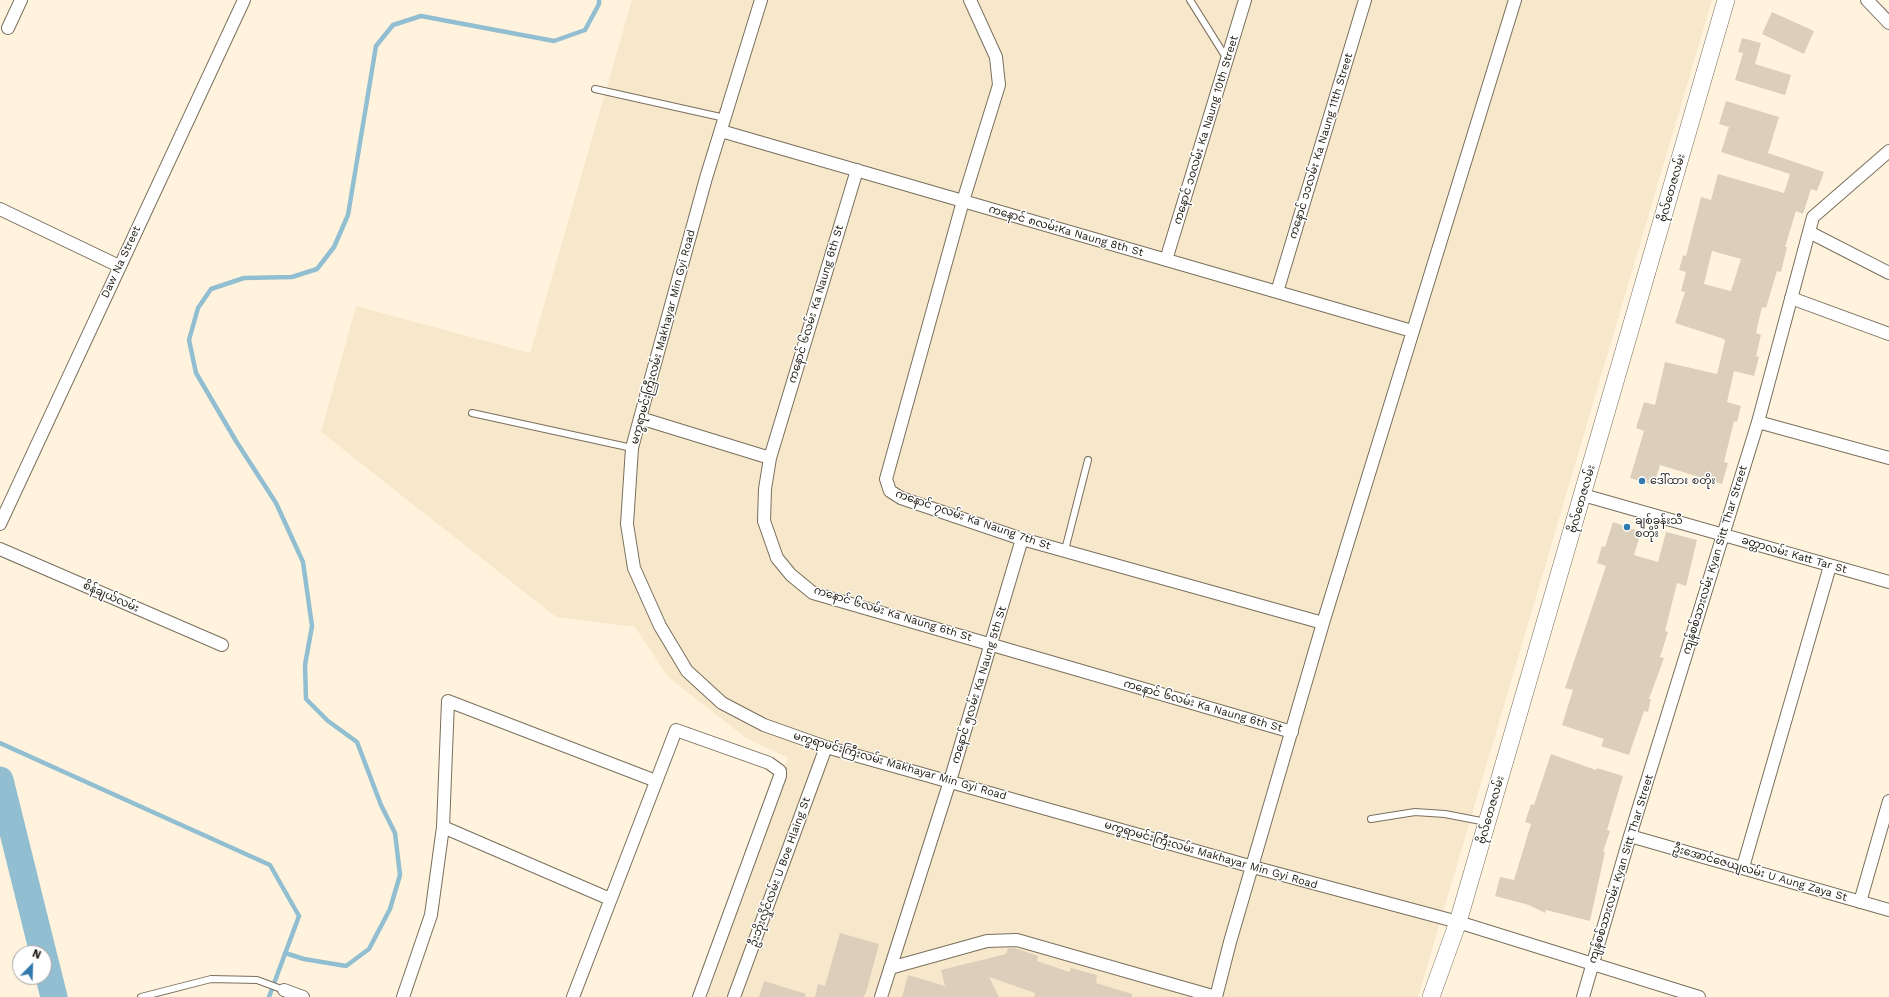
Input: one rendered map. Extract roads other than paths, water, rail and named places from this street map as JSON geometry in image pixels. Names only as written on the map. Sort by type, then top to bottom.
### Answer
[{"type":"main road","name":"ဗိုလ်တေဇလမ်း","points":[[1432,997],[1458,922],[1726,0]]},
{"type":"street","points":[[8,28],[21,0]]},
{"type":"street","name":"Daw Na Street","points":[[0,524],[244,0]]},
{"type":"street","name":"မက္ခရာမင်းကြီးလမ်း Makhayar Min Gyi Road","points":[[761,0],[706,178],[632,448],[627,524],[634,568],[660,626],[687,671],[722,703],[764,725],[826,747],[1253,867],[1458,922],[1699,997]]},
{"type":"street","name":"ကနောင် ၇လမ်း Ka Naung 7th St","points":[[970,0],[996,57],[999,85],[963,201],[886,479],[890,491],[901,498],[1022,538],[1323,623]]},
{"type":"street","name":"ကနောင် ၁၀လမ်း Ka Naung 10th Street","points":[[1166,260],[1245,0]]},
{"type":"street","name":"ကနောင် ၁၁လမ်း Ka Naung 11th Street","points":[[1278,292],[1365,0]]},
{"type":"street","points":[[890,968],[987,941],[1017,940],[1216,997],[1230,942],[1323,623],[1515,0]]},
{"type":"street","points":[[1867,0],[1889,24]]},
{"type":"street","name":"ကနောင် ၈လမ်းKa Naung 8th St","points":[[720,131],[1412,332]]},
{"type":"street","name":"ကျန်စစ်သားလမ်း Kyan Sitt Thar Street","points":[[1583,997],[1630,836],[1758,422],[1813,217],[1889,151]]},
{"type":"street","name":"ကနောင် ၆လမ်း Ka Naung 6th St","points":[[857,170],[770,458],[765,489],[764,521],[777,558],[791,576],[813,593],[1292,732]]},
{"type":"street","points":[[0,209],[119,266]]},
{"type":"street","points":[[1809,232],[1889,273]]},
{"type":"street","points":[[1791,298],[1889,334]]},
{"type":"street","points":[[640,418],[770,458]]},
{"type":"street","points":[[1758,422],[1889,458]]},
{"type":"street","name":"ခတ္တာလမ်း Katt Tar St","points":[[1583,495],[1889,582]]},
{"type":"street","name":"ကနောင် ၅လမ်း Ka Naung 5th St","points":[[881,997],[950,782],[1022,538]]},
{"type":"street","name":"စိန်ချယ်လမ်း","points":[[0,549],[222,645]]},
{"type":"street","points":[[1743,867],[1830,566]]},
{"type":"street","points":[[403,997],[431,915],[443,827],[448,701],[656,782]]},
{"type":"street","points":[[572,997],[676,730],[769,764],[780,771],[780,776],[699,997]]},
{"type":"street","name":"ဦးဘိုးလှိုင်လမ်း U Boe Hlaing St","points":[[734,997],[826,747]]},
{"type":"street","points":[[1860,902],[1889,802]]},
{"type":"street","points":[[443,827],[610,899]]},
{"type":"street","name":"ဦးအောင်ဇေယျလမ်း U Aung Zaya St","points":[[1630,836],[1743,867],[1889,910]]},
{"type":"street","points":[[284,990],[303,997]]},
{"type":"lane","points":[[1190,0],[1227,60]]},
{"type":"lane","points":[[595,89],[725,118]]},
{"type":"lane","points":[[472,413],[632,448]]},
{"type":"lane","points":[[1065,550],[1088,460]]},
{"type":"lane","points":[[1371,819],[1415,812],[1445,814],[1487,822]]},
{"type":"lane","points":[[141,997],[212,979],[258,980],[284,990]]},
{"type":"waterway","points":[[285,953],[304,959],[346,966],[369,949],[390,909],[400,875],[395,833],[381,805],[357,742],[328,721],[306,699],[305,665],[312,626],[303,562],[276,503],[236,441],[196,373],[189,340],[198,308],[211,289],[244,278],[292,277],[317,269],[334,247],[348,215],[376,46],[393,25],[421,16],[554,41],[585,30],[599,4],[599,0]]},
{"type":"waterway","points":[[0,743],[270,865],[299,916],[269,997]]},
{"type":"waterway","points":[[0,780],[41,945]]},
{"type":"waterway","points":[[51,985],[54,997]]},
{"type":"place","name":"ဒေါ်ထား စတိုး","points":[[1642,481]]},
{"type":"place","name":"ချစ်ခွန်းသီ စတိုး","points":[[1627,527]]}]
